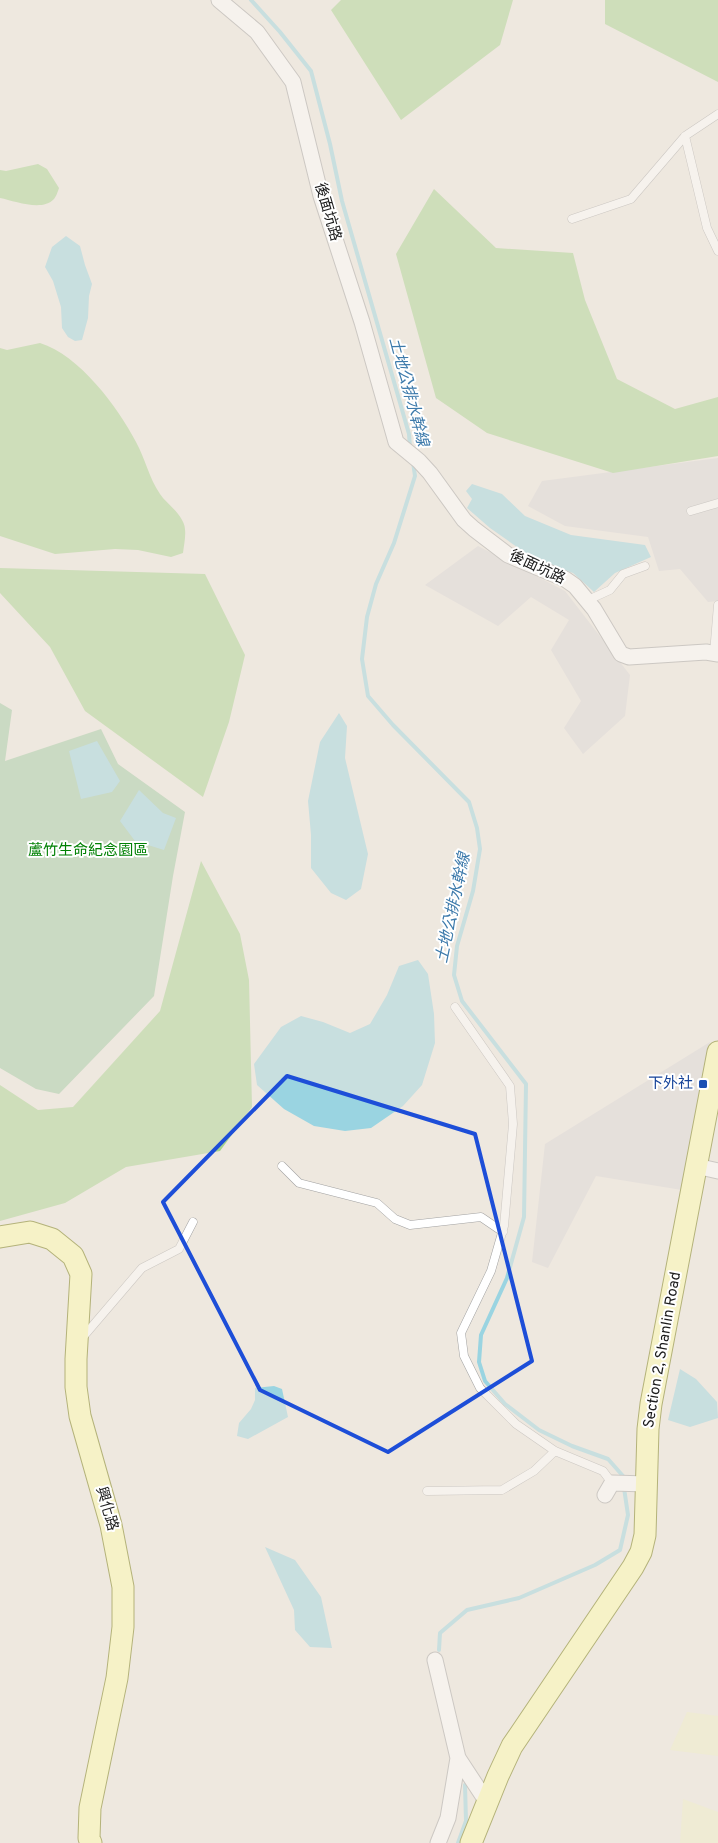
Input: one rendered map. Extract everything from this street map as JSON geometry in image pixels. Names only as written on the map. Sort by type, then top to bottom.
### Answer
[{"type":"main road","name":"Section 2, Shanlin Road","points":[[471,1843],[512,1746],[641,1552],[646,1535],[642,1484],[651,1404],[718,1052]]},
{"type":"main road","name":"興化路","points":[[0,1237],[30,1232],[52,1239],[72,1256],[81,1274],[82,1288],[76,1344],[76,1387],[80,1416],[111,1525],[123,1587],[123,1627],[117,1678],[90,1808],[88,1838],[91,1843]]},
{"type":"street","name":"後面坑路","points":[[219,0],[257,32],[293,82],[321,196],[362,322],[396,442],[430,473],[464,520],[474,529],[508,555],[565,579],[575,586],[588,600],[621,654],[629,657],[691,652],[716,654]]},
{"type":"street","points":[[696,1166],[718,1171]]},
{"type":"street","points":[[611,1487],[642,1484]]},
{"type":"street","points":[[436,1660],[458,1758],[487,1802]]},
{"type":"street","points":[[438,1843],[448,1818],[458,1758]]},
{"type":"lane","points":[[572,219],[631,199],[684,136],[718,114]]},
{"type":"lane","points":[[684,136],[707,228],[718,251]]},
{"type":"lane","points":[[691,511],[718,503]]},
{"type":"lane","points":[[588,600],[610,590],[623,574],[645,566]]},
{"type":"lane","points":[[716,654],[718,605]]},
{"type":"lane","points":[[456,1007],[510,1086],[513,1124],[503,1232],[491,1271],[461,1333],[464,1356],[480,1388],[516,1424],[555,1451],[603,1471],[611,1487]]},
{"type":"lane","points":[[282,1166],[299,1183],[377,1203],[395,1219],[410,1225],[481,1217],[503,1232]]},
{"type":"lane","points":[[76,1344],[142,1268],[179,1249],[194,1222]]},
{"type":"lane","points":[[427,1491],[502,1490],[534,1470],[555,1451]]},
{"type":"highlighted area","points":[[287,1076],[475,1134],[532,1361],[388,1452],[260,1390],[163,1202]]},
{"type":"shaded area","points":[[718,458],[718,601],[708,602],[680,569],[659,571],[648,537],[565,526],[528,506],[542,481]]},
{"type":"shaded area","points":[[478,546],[565,591],[630,675],[625,716],[583,754],[564,728],[581,701],[551,650],[569,620],[531,597],[498,626],[425,585]]},
{"type":"shaded area","points":[[710,1042],[682,1190],[596,1176],[548,1268],[532,1262],[545,1144]]},
{"type":"green space","points":[[341,0],[513,0],[500,45],[401,120],[331,10]]},
{"type":"green space","points":[[605,0],[718,0],[718,82],[605,24]]},
{"type":"green space","points":[[38,164],[47,169],[59,188],[54,199],[43,205],[36,205],[0,198],[0,170],[6,171]]},
{"type":"green space","points":[[434,189],[496,248],[573,253],[585,300],[617,379],[675,409],[718,397],[718,456],[613,473],[487,433],[436,398],[396,254]]},
{"type":"green space","points":[[40,343],[55,349],[83,370],[119,413],[139,448],[156,488],[180,516],[184,524],[183,553],[171,557],[138,550],[115,549],[55,554],[0,536],[0,348],[7,350]]},
{"type":"green space","points":[[0,568],[205,574],[245,655],[229,722],[203,797],[85,711],[50,647],[0,593]]},
{"type":"green space","name":"蘆竹生命紀念園區","points":[[0,703],[12,710],[5,761],[101,729],[118,764],[185,812],[154,996],[59,1094],[36,1089],[0,1068]]},
{"type":"green space","points":[[201,861],[240,934],[249,980],[252,1107],[220,1151],[126,1167],[65,1203],[0,1221],[0,1085],[38,1110],[73,1107],[160,1011]]},
{"type":"green space","points":[[687,1712],[718,1716],[718,1756],[670,1750]]},
{"type":"green space","points":[[683,1799],[718,1812],[718,1843],[680,1843]]},
{"type":"water","points":[[66,236],[80,246],[92,284],[89,296],[88,318],[82,340],[75,341],[68,337],[62,328],[61,307],[53,281],[45,267],[52,247]]},
{"type":"water","points":[[472,484],[502,494],[525,516],[571,535],[645,545],[651,557],[615,573],[594,592],[573,573],[554,567],[524,552],[490,528],[467,508],[472,499],[466,491]]},
{"type":"water","points":[[339,713],[347,726],[345,758],[368,854],[361,889],[346,900],[331,893],[311,868],[308,801],[320,742]]},
{"type":"water","points":[[97,741],[120,781],[112,792],[81,799],[69,751]]},
{"type":"water","points":[[139,790],[163,813],[176,818],[164,850],[135,841],[120,821]]},
{"type":"water","points":[[418,960],[428,974],[434,1014],[435,1043],[422,1085],[403,1106],[371,1128],[345,1131],[314,1126],[284,1109],[257,1085],[254,1064],[281,1027],[301,1016],[323,1022],[350,1033],[370,1024],[387,995],[399,966]]},
{"type":"water","points":[[680,1369],[696,1379],[717,1402],[718,1418],[690,1427],[668,1420]]},
{"type":"water","points":[[274,1386],[282,1389],[288,1417],[248,1439],[237,1436],[239,1423],[251,1409],[255,1400],[255,1388]]},
{"type":"water","points":[[265,1547],[295,1560],[321,1597],[332,1648],[310,1647],[295,1630],[294,1610]]},
{"type":"waterway","name":"土地公排水幹線","points":[[251,0],[311,71],[330,144],[342,201],[409,434],[410,448]]},
{"type":"waterway","name":"土地公排水幹線","points":[[413,462],[415,476],[394,543],[376,584],[367,617],[362,659],[368,696],[393,725],[469,802],[477,828],[480,849],[473,891],[457,946],[454,975],[462,1001],[526,1084],[524,1217],[507,1278],[481,1335],[479,1362],[485,1381],[505,1404],[539,1430],[572,1446],[608,1459],[623,1476],[623,1479]]},
{"type":"waterway","name":"土地公排水幹線","points":[[439,1650],[440,1633],[467,1610],[519,1598],[595,1565],[620,1550],[628,1515],[624,1488]]},
{"type":"waterway","name":"土地公排水幹線","points":[[458,1843],[466,1821],[465,1785]]},
{"type":"place","name":"下外社","points":[[703,1084]]}]
